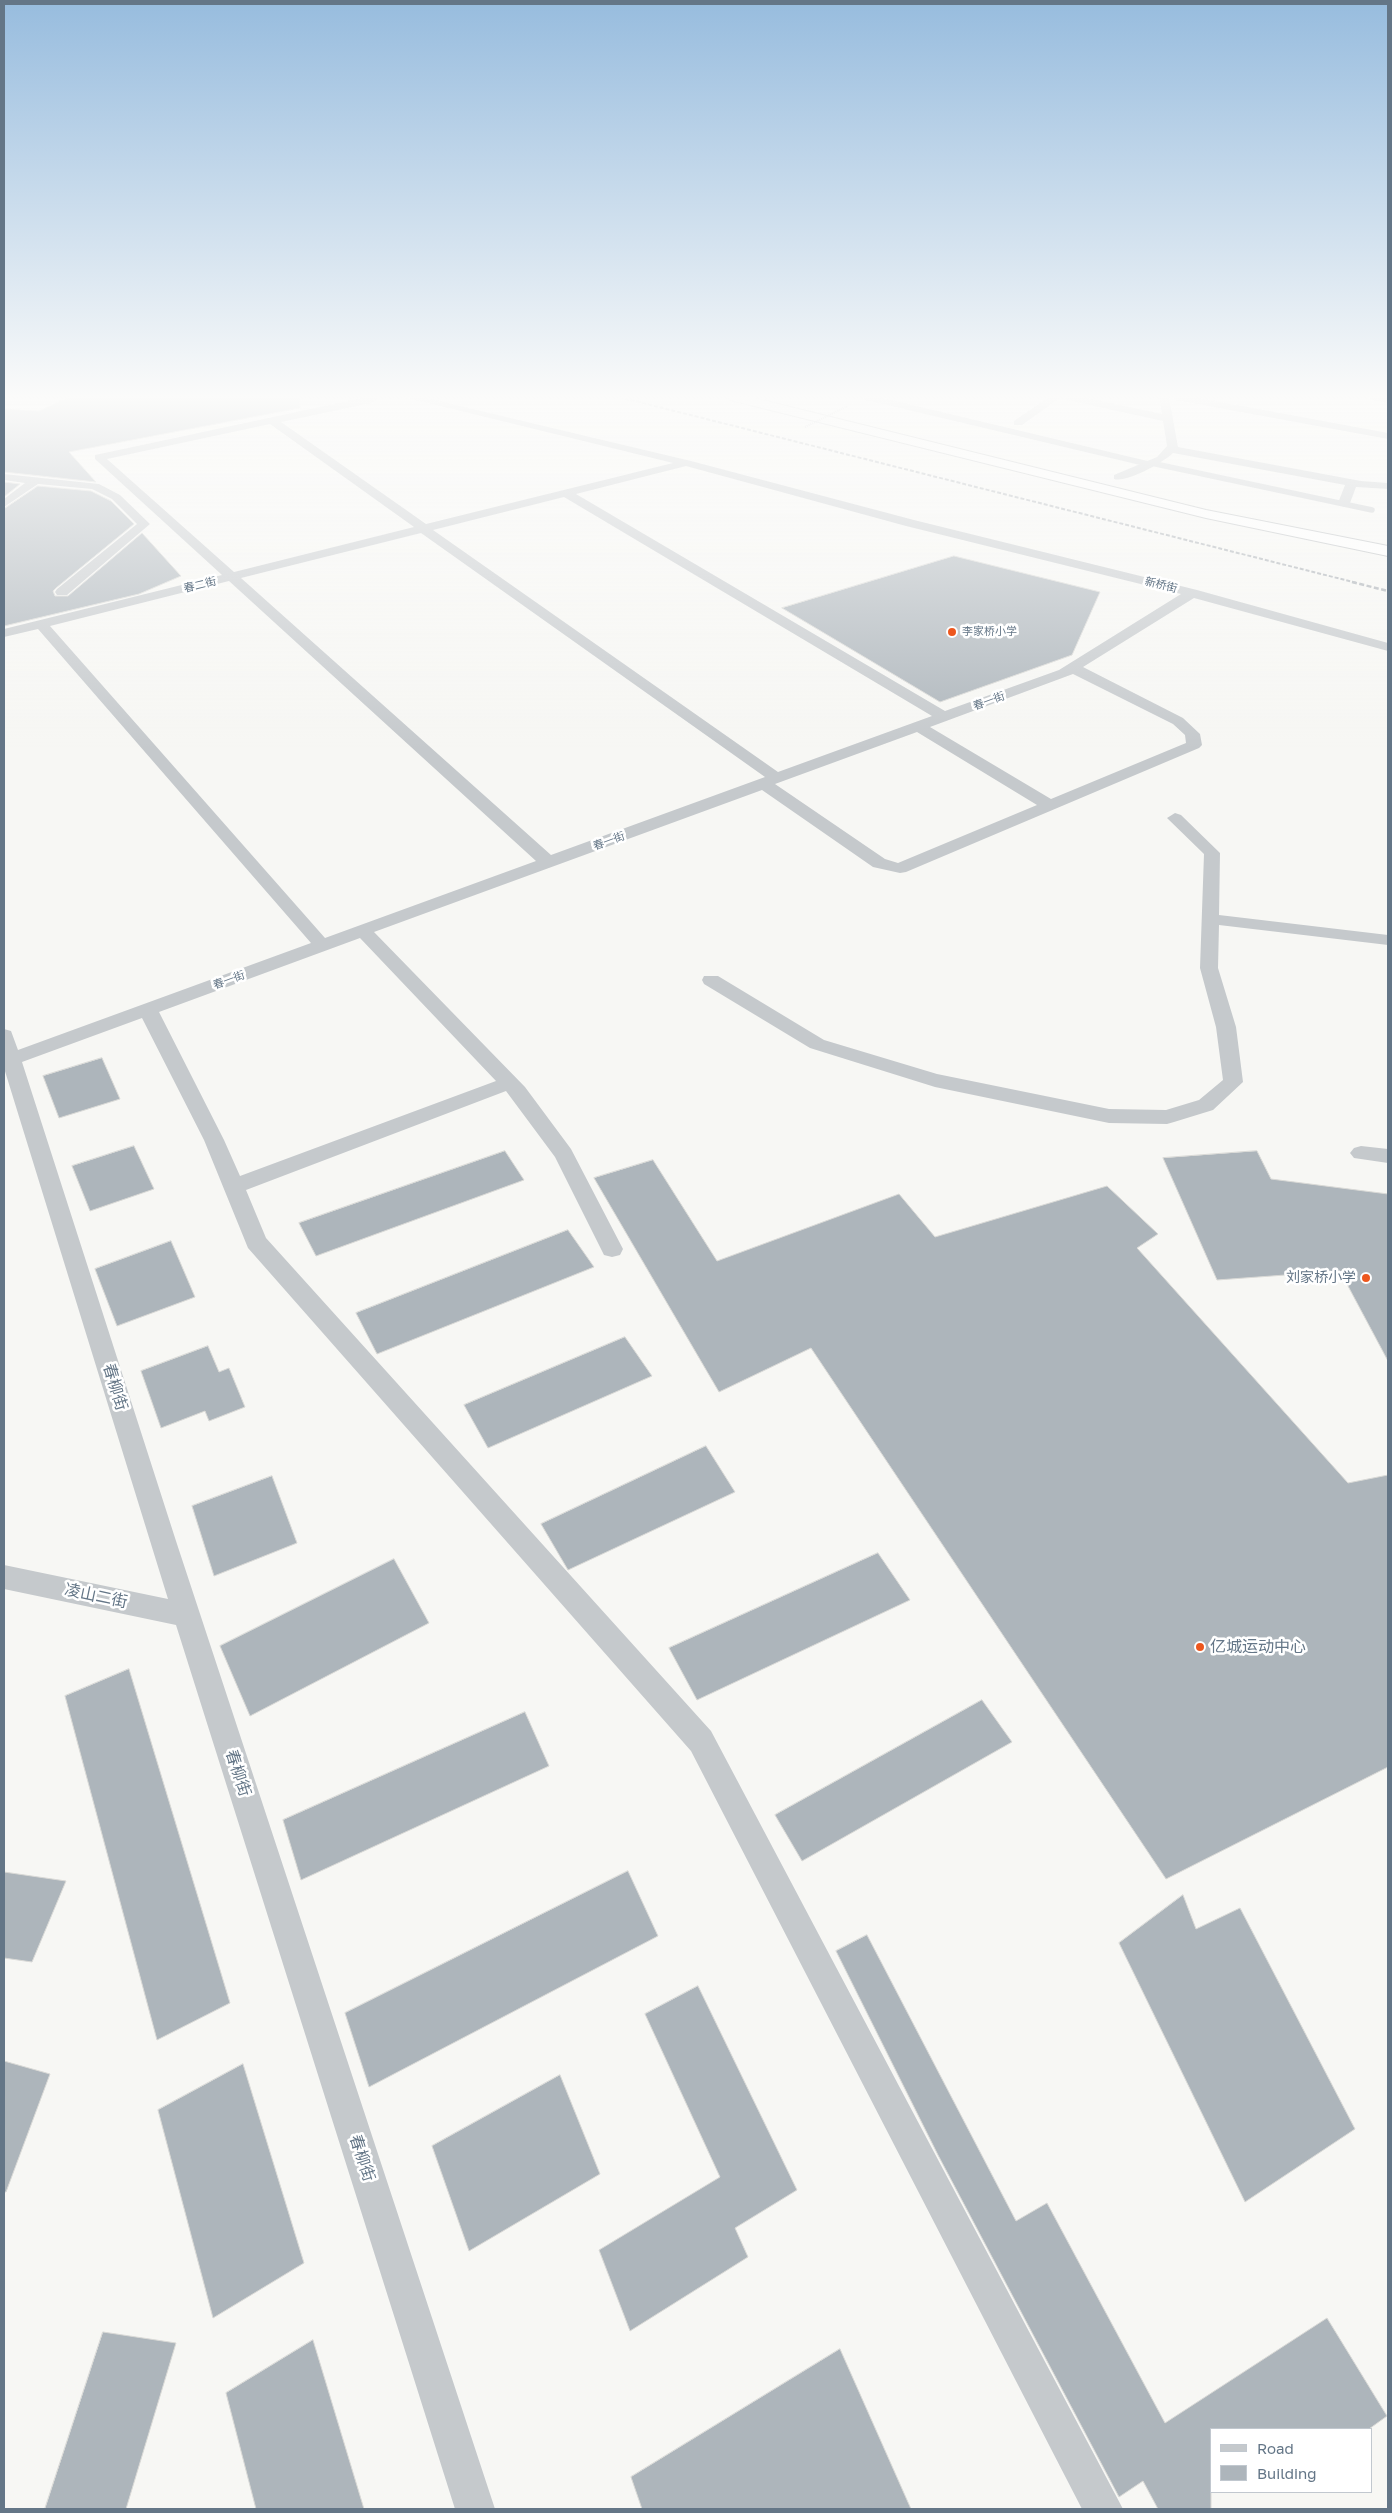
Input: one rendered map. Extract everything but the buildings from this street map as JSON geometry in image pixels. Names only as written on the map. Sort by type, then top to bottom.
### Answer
[{"type":"highway","points":[[1207,514],[1388,551]]},
{"type":"street","points":[[62,592],[144,524],[134,514]]},
{"type":"street","points":[[161,514],[550,863]]},
{"type":"street","points":[[403,514],[770,781],[879,863],[900,868],[1194,745],[1192,734],[1178,721],[1073,668]]},
{"type":"street","name":"春二街","points":[[4,633],[482,514]]},
{"type":"street","points":[[602,514],[944,718]]},
{"type":"street","name":"新桥街","points":[[878,514],[1192,593],[1388,647]]},
{"type":"street","name":"春一街","points":[[6,1052],[148,1010],[1064,673],[1192,593]]},
{"type":"street","points":[[41,624],[323,946]]},
{"type":"street","points":[[919,726],[1049,805]]},
{"type":"street","points":[[711,980],[817,1044],[880,1065],[935,1080],[1109,1116],[1167,1117],[1206,1105],[1233,1082],[1226,1027],[1209,968],[1212,853],[1175,818]]},
{"type":"street","points":[[1211,919],[1388,940]]},
{"type":"street","points":[[363,931],[509,1082],[564,1154],[612,1249]]},
{"type":"street","points":[[148,1010],[214,1140],[256,1242],[701,1740],[1103,2509]]},
{"type":"street","name":"春柳街","points":[[6,1052],[475,2509]]},
{"type":"street","points":[[233,1187],[509,1082]]},
{"type":"street","points":[[1361,1153],[1388,1156]]},
{"type":"street","name":"凌山二街","points":[[4,1577],[187,1614]]},
{"type":"railway","points":[[1084,514],[1357,583]]},
{"type":"railway","points":[[1352,582],[1388,591]]},
{"type":"place","name":"李家桥小学","points":[[952,632]]},
{"type":"place","name":"刘家桥小学","points":[[1366,1278]]},
{"type":"place","name":"亿城运动中心","points":[[1200,1647]]}]
